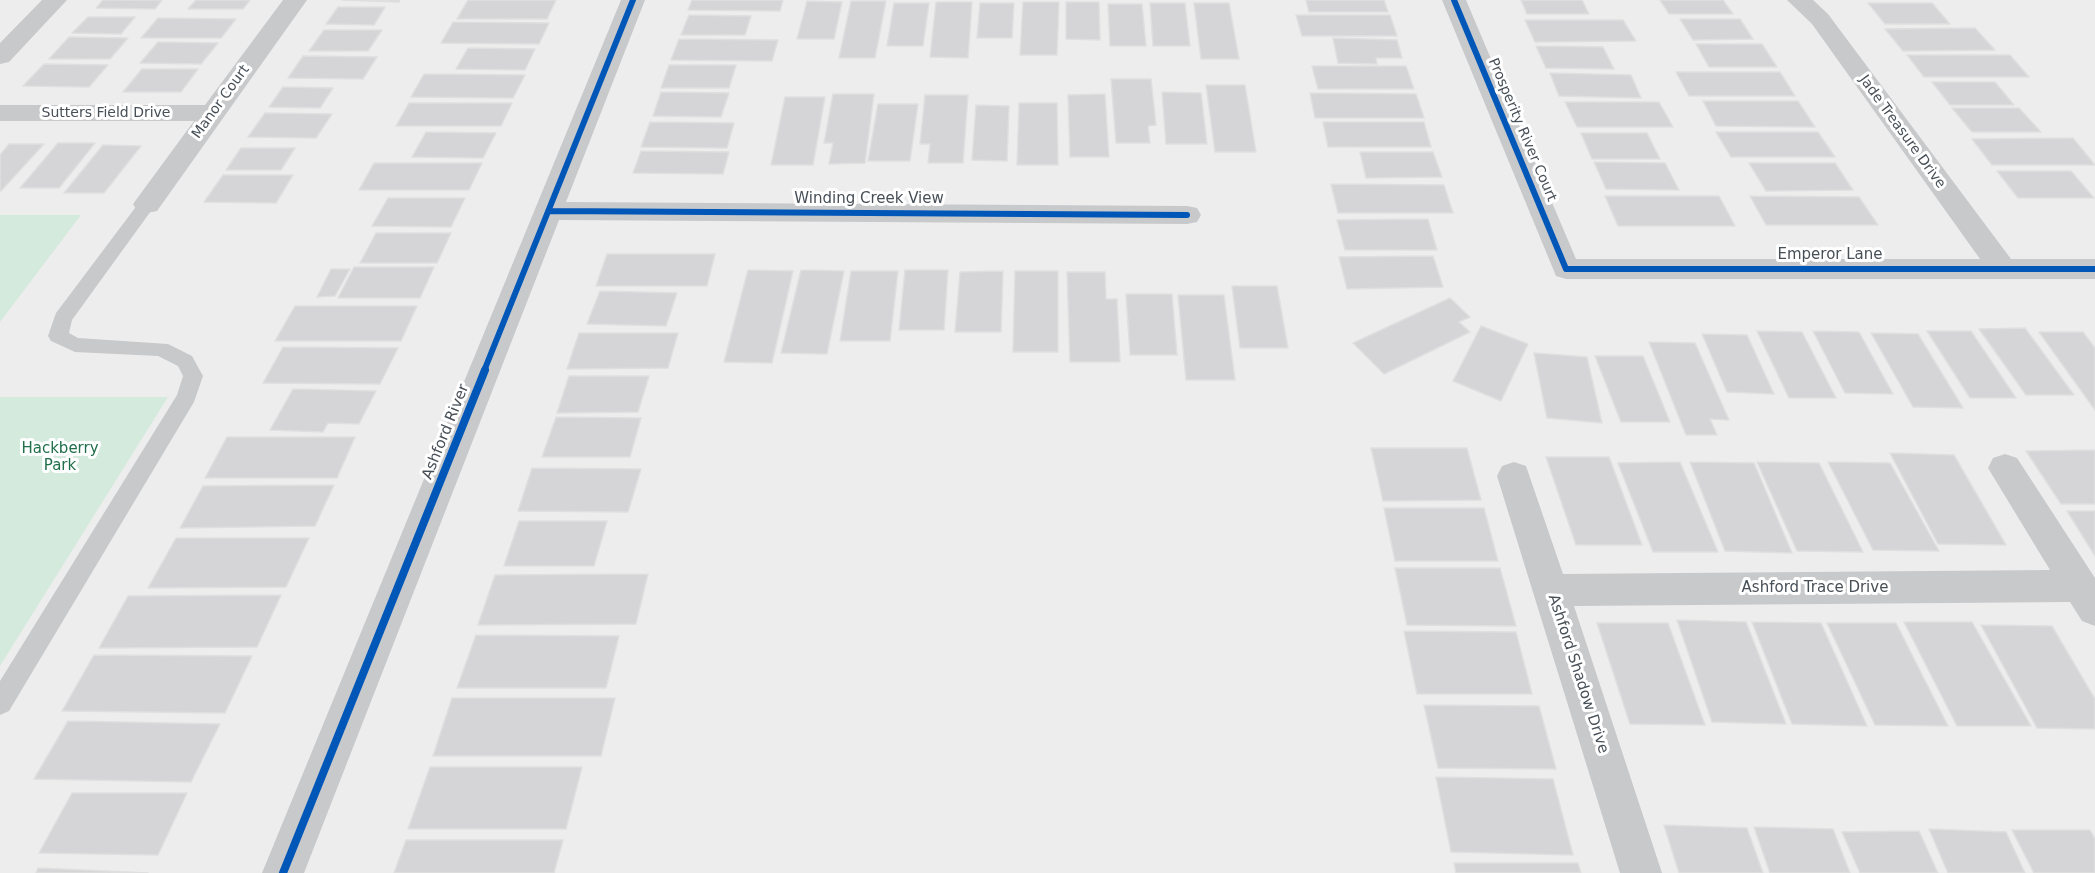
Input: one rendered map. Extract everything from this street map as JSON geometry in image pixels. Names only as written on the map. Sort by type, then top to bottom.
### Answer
[{"type":"street","points":[[0,57],[55,0]]},
{"type":"street","name":"Manor Court","points":[[147,204],[295,0]]},
{"type":"street","name":"Ashford River","points":[[283,873],[633,0]]},
{"type":"street","name":"Prosperity River Court","points":[[1454,0],[1566,269]]},
{"type":"street","name":"Jade Treasure Drive","points":[[1799,0],[1820,19],[2001,267]]},
{"type":"street","name":"Sutters Field Drive","points":[[0,113],[212,113]]},
{"type":"street","name":"Winding Creek View","points":[[550,211],[1187,215]]},
{"type":"street","name":"Emperor Lane","points":[[1566,269],[2095,268]]},
{"type":"street","points":[[2005,468],[2087,598]]},
{"type":"street","name":"Ashford Shadow Drive","points":[[1514,476],[1641,873]]},
{"type":"street","name":"Ashford Trace Drive","points":[[1551,590],[2087,598]]},
{"type":"lane","points":[[0,703],[187,396],[193,376],[185,361],[161,349],[75,345],[58,336],[63,318],[147,204]]},
{"type":"green space","points":[[0,215],[81,215],[0,322]]},
{"type":"green space","name":"Hackberry Park","points":[[0,397],[168,397],[0,666]]},
{"type":"building","points":[[103,0],[162,0],[155,9],[96,8]]},
{"type":"building","points":[[196,0],[250,0],[243,9],[188,9]]},
{"type":"building","points":[[342,0],[400,0],[399,2]]},
{"type":"building","points":[[468,0],[556,0],[547,19],[457,19]]},
{"type":"building","points":[[692,0],[783,0],[780,11],[688,10]]},
{"type":"building","points":[[1306,0],[1384,0],[1388,12],[1309,12]]},
{"type":"building","points":[[1521,0],[1582,0],[1589,14],[1527,14]]},
{"type":"building","points":[[1660,0],[1723,0],[1733,14],[1669,14]]},
{"type":"building","points":[[807,1],[842,2],[834,39],[797,39]]},
{"type":"building","points":[[851,1],[886,1],[875,58],[839,58]]},
{"type":"building","points":[[936,2],[972,2],[968,58],[930,57]]},
{"type":"building","points":[[1023,2],[1059,2],[1057,55],[1020,55]]},
{"type":"building","points":[[1066,2],[1099,2],[1100,40],[1066,39]]},
{"type":"building","points":[[894,3],[929,3],[923,46],[887,46]]},
{"type":"building","points":[[980,3],[1014,3],[1012,38],[977,38]]},
{"type":"building","points":[[1150,3],[1185,3],[1190,46],[1153,46]]},
{"type":"building","points":[[1194,3],[1229,3],[1239,59],[1201,59]]},
{"type":"building","points":[[1868,3],[1932,3],[1950,24],[1885,24]]},
{"type":"building","points":[[1108,4],[1142,4],[1146,46],[1110,46]]},
{"type":"building","points":[[338,7],[385,7],[374,25],[326,24]]},
{"type":"building","points":[[689,15],[751,16],[745,35],[681,35]]},
{"type":"building","points":[[1296,15],[1390,15],[1397,36],[1302,36]]},
{"type":"building","points":[[88,17],[135,17],[121,34],[72,33]]},
{"type":"building","points":[[158,18],[236,19],[221,38],[141,38]]},
{"type":"building","points":[[1680,19],[1740,19],[1753,39],[1693,40]]},
{"type":"building","points":[[1525,20],[1623,20],[1636,41],[1535,42]]},
{"type":"building","points":[[453,22],[549,23],[539,44],[441,43]]},
{"type":"building","points":[[1975,28],[1995,50],[1903,51],[1885,29]]},
{"type":"building","points":[[324,30],[382,30],[368,51],[309,51]]},
{"type":"building","points":[[69,37],[128,38],[110,59],[49,59]]},
{"type":"building","points":[[1333,38],[1397,40],[1402,58],[1376,58],[1377,64],[1338,63]]},
{"type":"building","points":[[679,39],[778,40],[772,61],[671,60]]},
{"type":"building","points":[[158,42],[218,43],[201,64],[140,63]]},
{"type":"building","points":[[1696,44],[1762,44],[1777,67],[1709,67]]},
{"type":"building","points":[[1536,46],[1603,47],[1614,69],[1546,68]]},
{"type":"building","points":[[468,48],[535,49],[525,70],[456,69]]},
{"type":"building","points":[[1907,55],[2010,55],[2029,77],[1924,77]]},
{"type":"building","points":[[303,56],[377,57],[363,79],[288,78]]},
{"type":"building","points":[[44,64],[108,65],[89,87],[23,86]]},
{"type":"building","points":[[669,65],[736,65],[729,88],[661,88]]},
{"type":"building","points":[[1312,66],[1406,66],[1414,89],[1318,89]]},
{"type":"building","points":[[142,69],[198,69],[181,92],[123,92]]},
{"type":"building","points":[[1676,72],[1780,72],[1795,96],[1689,96]]},
{"type":"building","points":[[1550,73],[1631,75],[1641,98],[1559,96]]},
{"type":"building","points":[[424,74],[525,75],[513,98],[411,97]]},
{"type":"building","points":[[1111,79],[1151,79],[1156,125],[1148,126],[1150,143],[1116,143]]},
{"type":"building","points":[[1932,82],[1995,82],[2014,105],[1950,105]]},
{"type":"building","points":[[1206,85],[1245,85],[1256,152],[1215,152]]},
{"type":"building","points":[[283,87],[333,88],[320,108],[269,107]]},
{"type":"building","points":[[661,92],[729,93],[721,117],[653,116]]},
{"type":"building","points":[[1162,92],[1201,93],[1207,144],[1166,144]]},
{"type":"building","points":[[1310,93],[1416,94],[1424,118],[1315,118]]},
{"type":"building","points":[[833,94],[874,94],[865,163],[829,164],[833,143],[824,143]]},
{"type":"building","points":[[1105,94],[1109,157],[1070,157],[1068,95]]},
{"type":"building","points":[[925,95],[968,95],[963,163],[928,163],[930,144],[920,144]]},
{"type":"building","points":[[785,97],[825,97],[813,165],[771,165]]},
{"type":"building","points":[[1703,101],[1798,101],[1815,127],[1716,126]]},
{"type":"building","points":[[1565,102],[1659,102],[1673,127],[1577,127]]},
{"type":"building","points":[[409,103],[512,103],[501,126],[396,126]]},
{"type":"building","points":[[1019,103],[1057,103],[1058,165],[1017,165]]},
{"type":"building","points":[[878,104],[918,104],[910,161],[868,161]]},
{"type":"building","points":[[976,105],[1009,106],[1007,161],[972,160]]},
{"type":"building","points":[[1952,108],[2019,108],[2041,132],[1972,132]]},
{"type":"building","points":[[265,113],[332,114],[316,138],[248,137]]},
{"type":"building","points":[[650,122],[734,123],[727,148],[641,147]]},
{"type":"building","points":[[1323,122],[1424,122],[1431,147],[1328,147]]},
{"type":"building","points":[[426,132],[496,133],[483,158],[412,157]]},
{"type":"building","points":[[1716,132],[1818,132],[1835,157],[1731,157]]},
{"type":"building","points":[[1581,133],[1647,133],[1660,159],[1592,159]]},
{"type":"building","points":[[2073,138],[2095,165],[1992,165],[1972,139]]},
{"type":"building","points":[[58,143],[95,143],[59,188],[20,188]]},
{"type":"building","points":[[9,144],[44,144],[0,192],[0,155]]},
{"type":"building","points":[[103,145],[141,146],[104,193],[64,193]]},
{"type":"building","points":[[241,148],[295,148],[281,170],[226,170]]},
{"type":"building","points":[[641,151],[729,152],[723,174],[633,173]]},
{"type":"building","points":[[1360,152],[1433,152],[1442,177],[1366,178]]},
{"type":"building","points":[[1594,162],[1665,163],[1679,190],[1606,189]]},
{"type":"building","points":[[374,163],[482,163],[469,190],[359,190]]},
{"type":"building","points":[[1749,163],[1835,163],[1853,190],[1766,191]]},
{"type":"building","points":[[1997,171],[2071,171],[2094,198],[2018,198]]},
{"type":"building","points":[[223,175],[293,175],[276,203],[204,202]]},
{"type":"building","points":[[1331,184],[1444,185],[1453,213],[1338,213]]},
{"type":"building","points":[[1605,196],[1719,196],[1735,226],[1618,226]]},
{"type":"building","points":[[1750,196],[1859,197],[1878,225],[1766,225]]},
{"type":"building","points":[[388,198],[465,198],[451,227],[372,226]]},
{"type":"building","points":[[1428,219],[1437,250],[1345,250],[1337,220]]},
{"type":"building","points":[[376,233],[451,233],[437,263],[360,263]]},
{"type":"building","points":[[607,254],[715,254],[707,286],[596,286]]},
{"type":"building","points":[[1433,256],[1443,287],[1347,289],[1339,257]]},
{"type":"building","points":[[354,267],[434,267],[420,298],[338,298]]},
{"type":"building","points":[[331,269],[350,269],[335,296],[317,297]]},
{"type":"building","points":[[748,270],[793,271],[772,363],[724,362]]},
{"type":"building","points":[[801,270],[844,271],[827,354],[781,353]]},
{"type":"building","points":[[905,270],[948,270],[944,330],[899,330]]},
{"type":"building","points":[[851,271],[898,271],[890,341],[840,341]]},
{"type":"building","points":[[1003,271],[1001,332],[955,332],[960,272]]},
{"type":"building","points":[[1015,271],[1058,271],[1058,352],[1013,352]]},
{"type":"building","points":[[1067,272],[1105,272],[1106,299],[1117,299],[1120,362],[1070,362]]},
{"type":"building","points":[[1232,286],[1277,286],[1288,348],[1240,348]]},
{"type":"building","points":[[600,291],[677,293],[666,326],[587,324]]},
{"type":"building","points":[[1126,294],[1172,294],[1177,355],[1130,355]]},
{"type":"building","points":[[1178,295],[1224,295],[1235,380],[1186,380]]},
{"type":"building","points":[[1450,298],[1470,317],[1459,322],[1470,332],[1384,374],[1353,343]]},
{"type":"building","points":[[295,306],[417,306],[401,341],[275,341]]},
{"type":"building","points":[[1481,326],[1528,344],[1501,401],[1453,381]]},
{"type":"building","points":[[2025,328],[2074,395],[2026,395],[1979,329]]},
{"type":"building","points":[[1757,331],[1802,332],[1836,398],[1789,398]]},
{"type":"building","points":[[1813,331],[1859,332],[1893,394],[1845,393]]},
{"type":"building","points":[[1927,331],[1971,331],[2016,398],[1970,398]]},
{"type":"building","points":[[2039,332],[2083,332],[2095,348],[2095,410]]},
{"type":"building","points":[[579,333],[678,333],[668,368],[567,369]]},
{"type":"building","points":[[1871,333],[1918,334],[1963,408],[1913,407]]},
{"type":"building","points":[[1702,334],[1747,335],[1774,394],[1727,392]]},
{"type":"building","points":[[1649,342],[1695,343],[1729,420],[1710,419],[1717,435],[1686,435]]},
{"type":"building","points":[[283,347],[398,348],[380,384],[263,383]]},
{"type":"building","points":[[1534,353],[1587,357],[1602,423],[1547,418]]},
{"type":"building","points":[[1595,356],[1643,356],[1670,422],[1621,422]]},
{"type":"building","points":[[569,376],[649,376],[638,412],[557,413]]},
{"type":"building","points":[[293,389],[376,391],[359,424],[328,423],[323,432],[270,430]]},
{"type":"building","points":[[556,417],[641,418],[630,457],[542,457]]},
{"type":"building","points":[[227,437],[355,437],[337,478],[205,478]]},
{"type":"building","points":[[1371,448],[1467,448],[1481,500],[1383,501]]},
{"type":"building","points":[[2095,450],[2095,504],[2061,504],[2026,451]]},
{"type":"building","points":[[1890,453],[1954,455],[2006,545],[1938,544]]},
{"type":"building","points":[[1546,457],[1609,457],[1642,545],[1576,545]]},
{"type":"building","points":[[1680,462],[1718,552],[1653,552],[1618,463]]},
{"type":"building","points":[[1690,462],[1754,463],[1792,553],[1725,551]]},
{"type":"building","points":[[1757,462],[1819,463],[1863,552],[1797,551]]},
{"type":"building","points":[[1828,462],[1890,463],[1939,551],[1873,550]]},
{"type":"building","points":[[532,468],[641,469],[628,512],[518,511]]},
{"type":"building","points":[[334,485],[315,526],[180,528],[203,486]]},
{"type":"building","points":[[1384,508],[1484,508],[1498,561],[1395,561]]},
{"type":"building","points":[[2067,511],[2095,511],[2095,556]]},
{"type":"building","points":[[519,521],[607,521],[594,566],[504,566]]},
{"type":"building","points":[[176,538],[309,538],[286,587],[148,588]]},
{"type":"building","points":[[1395,568],[1500,568],[1516,626],[1407,625]]},
{"type":"building","points":[[648,574],[636,624],[478,625],[495,575]]},
{"type":"building","points":[[281,595],[257,647],[99,648],[128,596]]},
{"type":"building","points":[[1677,620],[1746,622],[1786,724],[1712,722]]},
{"type":"building","points":[[1752,622],[1821,623],[1867,726],[1792,724]]},
{"type":"building","points":[[1904,622],[1972,622],[2031,726],[1957,726]]},
{"type":"building","points":[[1597,623],[1668,623],[1705,725],[1630,724]]},
{"type":"building","points":[[1827,623],[1896,623],[1948,726],[1875,725]]},
{"type":"building","points":[[1981,625],[2052,626],[2095,699],[2095,729],[2037,728]]},
{"type":"building","points":[[1404,631],[1516,632],[1532,694],[1417,694]]},
{"type":"building","points":[[476,635],[619,636],[606,688],[457,688]]},
{"type":"building","points":[[94,655],[252,656],[225,713],[62,711]]},
{"type":"building","points":[[452,698],[615,698],[601,756],[433,756]]},
{"type":"building","points":[[1424,705],[1539,706],[1556,769],[1438,768]]},
{"type":"building","points":[[68,721],[220,724],[191,782],[34,779]]},
{"type":"building","points":[[430,767],[582,767],[566,829],[408,829]]},
{"type":"building","points":[[1436,777],[1553,779],[1573,855],[1451,852]]},
{"type":"building","points":[[72,793],[187,793],[158,855],[39,853]]},
{"type":"building","points":[[1664,825],[1747,828],[1763,873],[1679,873]]},
{"type":"building","points":[[1754,827],[1833,829],[1850,873],[1770,873]]},
{"type":"building","points":[[1929,829],[2006,832],[2025,873],[1948,873]]},
{"type":"building","points":[[2012,830],[2090,830],[2095,839],[2095,873],[2034,873]]},
{"type":"building","points":[[1919,831],[1938,873],[1860,873],[1842,832]]},
{"type":"building","points":[[406,840],[563,840],[554,873],[394,873]]},
{"type":"building","points":[[1454,863],[1578,863],[1581,873],[1456,873]]},
{"type":"building","points":[[38,868],[148,873],[36,873]]},
{"type":"cycle path","points":[[283,873],[633,0]]},
{"type":"cycle path","points":[[1454,0],[1566,269],[2095,269]]},
{"type":"cycle path","points":[[550,211],[1187,215]]}]
